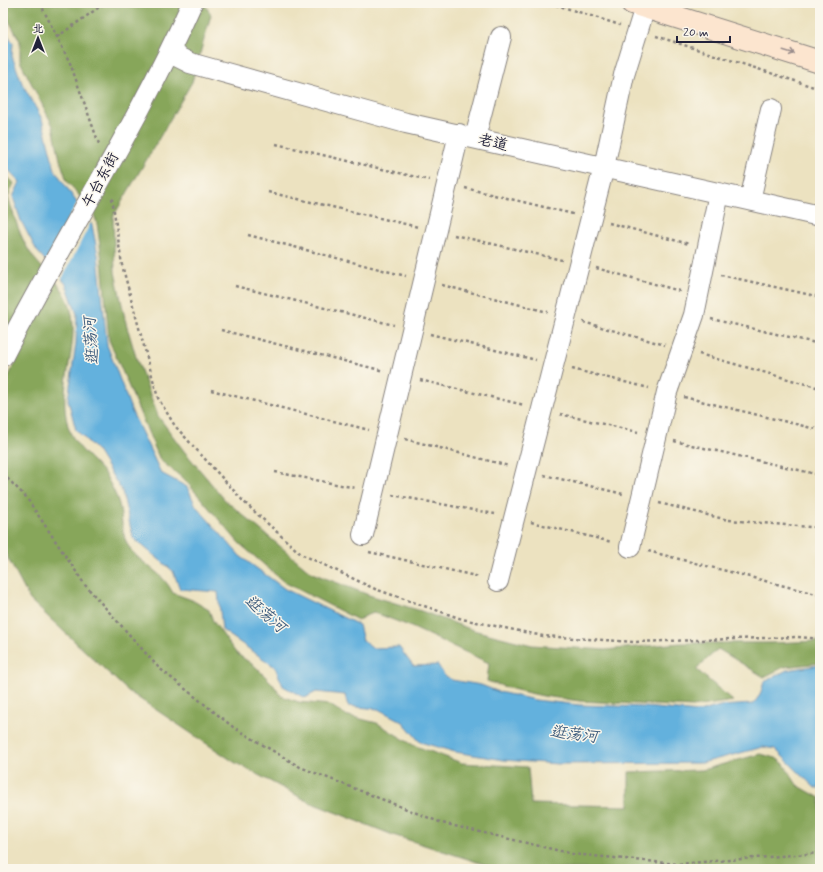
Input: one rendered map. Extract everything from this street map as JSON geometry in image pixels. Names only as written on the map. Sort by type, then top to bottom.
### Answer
[{"type":"street","name":"午台东街","points":[[3,356],[42,281],[87,205],[170,53],[192,3]]},
{"type":"street","points":[[498,581],[604,167],[638,5],[820,62]]},
{"type":"street","points":[[363,535],[401,375],[467,136],[501,37]]},
{"type":"street","name":"老道","points":[[170,53],[198,66],[406,123],[820,216]]},
{"type":"street","points":[[750,200],[770,109]]},
{"type":"street","points":[[630,547],[667,392],[694,315],[719,193]]},
{"type":"path","points":[[40,3],[70,63],[107,166]]},
{"type":"path","points":[[57,36],[105,3]]},
{"type":"path","points":[[550,3],[622,25]]},
{"type":"path","points":[[650,34],[820,89]]},
{"type":"path","points":[[591,218],[707,248]]},
{"type":"path","points":[[579,264],[698,296]]},
{"type":"path","points":[[702,271],[820,296]]},
{"type":"path","points":[[694,315],[820,344]]},
{"type":"path","points":[[221,330],[542,410],[820,475]]},
{"type":"path","points":[[526,470],[728,520],[820,528]]},
{"type":"path","points":[[275,472],[514,518],[820,595]]},
{"type":"path","points":[[3,474],[26,497],[85,585],[159,668],[233,727],[300,767],[442,823],[573,854],[677,864],[820,853]]},
{"type":"path","points":[[363,535],[357,550],[498,581]]},
{"type":"green space","points":[[3,3],[204,3],[211,15],[192,82],[113,217],[115,272],[126,323],[136,357],[158,416],[184,451],[225,500],[312,573],[369,595],[421,611],[473,630],[532,645],[605,650],[680,643],[771,643],[820,641],[820,663],[784,667],[764,677],[718,649],[696,669],[733,701],[693,707],[580,701],[543,696],[512,689],[487,681],[489,663],[409,626],[373,612],[358,620],[284,582],[239,543],[185,480],[160,460],[109,340],[97,223],[93,212],[67,181],[60,160],[53,126],[20,61],[20,41],[3,10]]},
{"type":"green space","points":[[3,172],[14,183],[8,197],[25,244],[34,258],[62,289],[70,305],[73,329],[65,397],[65,412],[68,426],[79,447],[106,476],[112,487],[119,504],[123,531],[127,544],[136,556],[164,579],[173,593],[192,600],[209,610],[213,621],[236,653],[256,667],[272,683],[281,696],[299,702],[330,705],[345,715],[377,723],[413,745],[462,763],[528,767],[531,804],[629,806],[629,772],[702,770],[760,754],[776,758],[784,764],[797,785],[820,798],[820,869],[499,869],[393,835],[309,802],[234,762],[128,691],[30,600],[3,549],[3,387],[17,360],[3,356]]},
{"type":"water","name":"逛荡河","points":[[3,27],[13,43],[12,56],[22,83],[42,119],[55,170],[92,225],[98,255],[107,345],[132,412],[161,473],[187,487],[196,506],[240,556],[285,589],[359,625],[363,641],[372,648],[399,647],[413,666],[438,665],[444,675],[452,680],[481,685],[499,692],[535,700],[579,705],[644,707],[699,712],[720,706],[753,704],[760,695],[764,682],[787,670],[820,665],[820,788],[815,788],[775,749],[763,747],[702,763],[558,764],[504,760],[455,752],[420,742],[403,722],[378,709],[348,706],[345,695],[316,692],[305,698],[283,686],[275,667],[222,630],[218,592],[180,589],[173,571],[133,538],[122,491],[97,451],[76,430],[68,400],[76,343],[77,314],[66,284],[37,251],[21,221],[13,197],[20,182],[3,164]]},
{"type":"pier","points":[[78,201],[92,220],[61,281],[45,264]]}]
